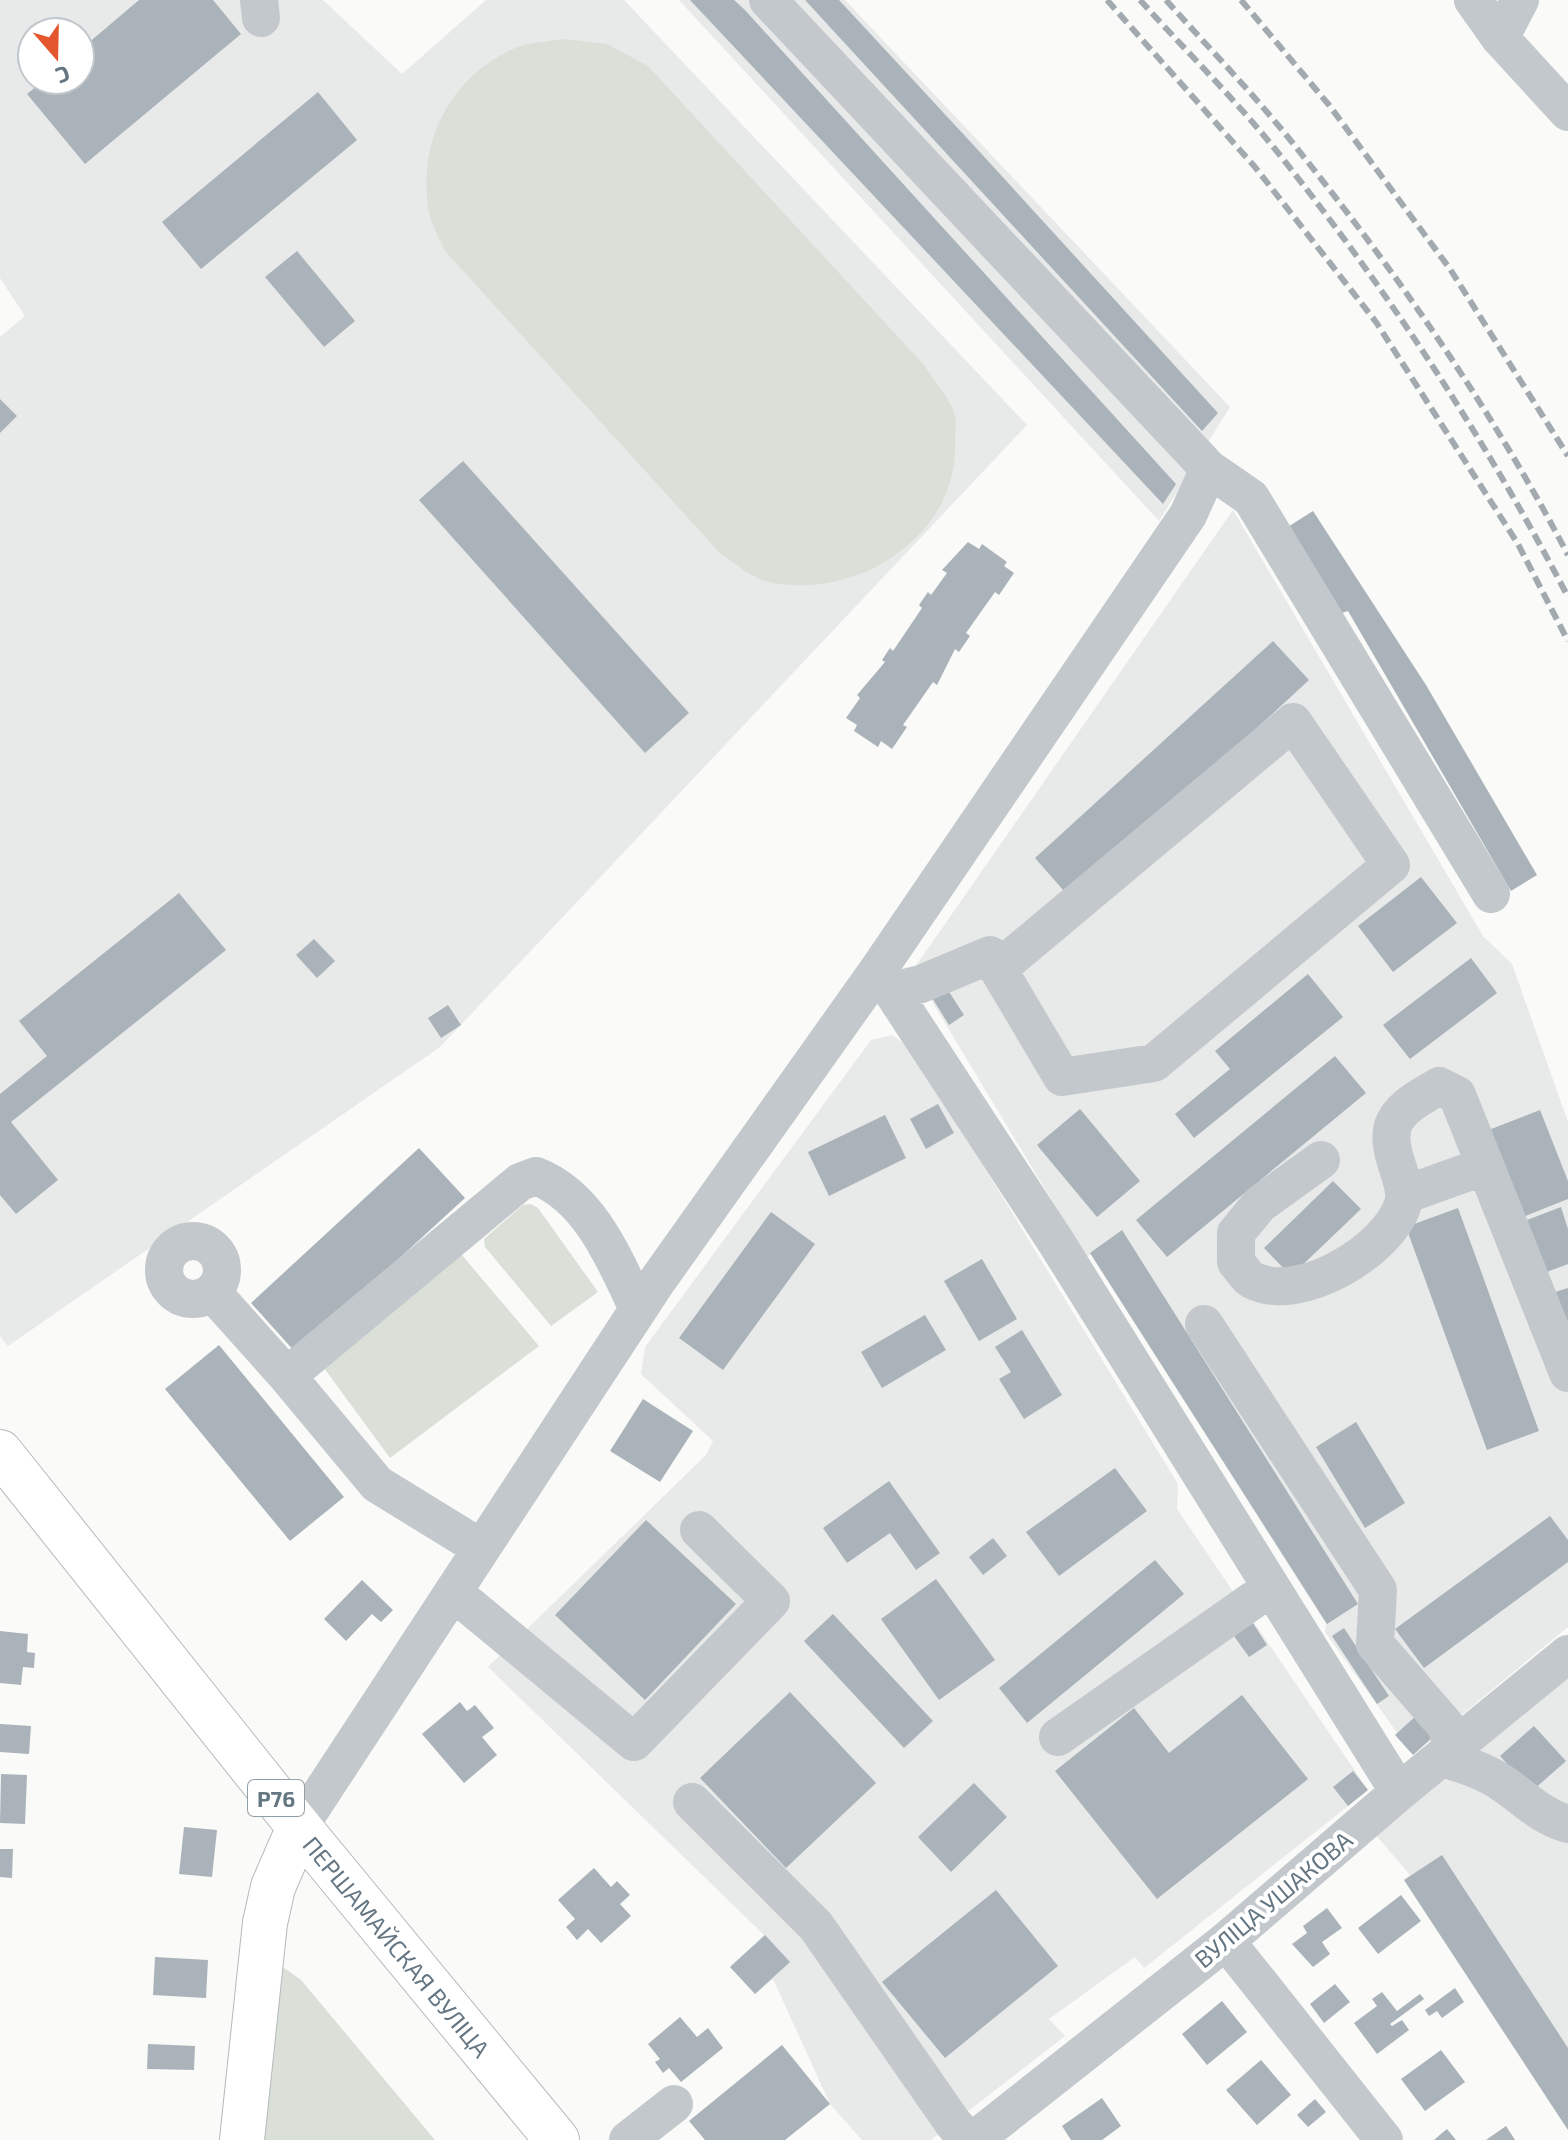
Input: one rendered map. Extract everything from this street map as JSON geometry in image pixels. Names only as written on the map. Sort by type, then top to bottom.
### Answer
[{"type":"main road","name":"ПЕРШАМАЙСКАЯ ВУЛІЦА","points":[[4,1467],[557,2140]]},
{"type":"main road","points":[[242,2140],[265,1923],[273,1887],[299,1827]]},
{"type":"street","points":[[768,0],[1209,469],[1251,498],[1491,894]]},
{"type":"street","points":[[1473,0],[1500,38],[1568,112]]},
{"type":"street","points":[[1500,38],[1520,0]]},
{"type":"street","points":[[299,1827],[638,1309],[885,980],[1188,515],[1209,469]]},
{"type":"street","points":[[885,980],[921,984],[990,955],[998,969],[1062,1077],[1154,1063],[1391,865],[1293,722],[998,969]]},
{"type":"street","points":[[885,980],[1056,1242],[1269,1589],[1399,1792]]},
{"type":"street","points":[[1321,1160],[1260,1204],[1236,1233],[1236,1262],[1251,1280],[1283,1288],[1309,1284],[1347,1263],[1385,1234],[1403,1204],[1404,1195],[1392,1158],[1393,1124],[1409,1104],[1439,1086],[1457,1095],[1568,1373]]},
{"type":"street","points":[[1404,1195],[1485,1166]]},
{"type":"street","points":[[287,1376],[520,1182],[536,1176],[557,1184],[607,1242],[638,1309]]},
{"type":"street","points":[[212,1292],[377,1484],[481,1548]]},
{"type":"street","points":[[1204,1324],[1378,1590],[1375,1644],[1446,1726],[1447,1754],[1503,1783],[1519,1800],[1551,1819],[1568,1824]]},
{"type":"street","points":[[453,1592],[634,1742],[771,1601],[699,1530]]},
{"type":"street","points":[[1058,1737],[1269,1589]]},
{"type":"street","name":"ВУЛІЦА УШАКОВА","points":[[998,2133],[1399,1792],[1568,1654]]},
{"type":"street","points":[[692,1802],[816,1926],[968,2140]]},
{"type":"street","points":[[1226,1941],[1384,2140]]},
{"type":"street","points":[[628,2140],[674,2104]]},
{"type":"shaded area","points":[[0,0],[323,0],[402,74],[486,0],[624,0],[1027,425],[440,1047],[8,1346],[0,1336],[0,337],[25,316],[0,278]]},
{"type":"shaded area","points":[[679,0],[845,0],[1230,407],[1159,521]]},
{"type":"shaded area","points":[[565,39],[607,44],[648,66],[924,365],[944,394],[955,419],[952,476],[940,507],[920,534],[895,555],[865,572],[833,582],[799,585],[765,581],[741,568],[719,552],[445,251],[430,217],[426,181],[434,135],[443,114],[471,77],[490,62],[523,45]]},
{"type":"shaded area","points":[[1233,510],[1483,936],[1512,964],[1568,1122],[1568,1627],[1413,1755],[1325,1632],[1326,1624],[1091,1254],[1086,1257],[913,970]]},
{"type":"shaded area","points":[[892,1035],[912,1049],[1178,1484],[1177,1509],[1368,1790],[1144,1968],[1135,1957],[1049,2019],[1065,2036],[931,2140],[862,2140],[830,2104],[773,1979],[755,1994],[730,1967],[764,1935],[488,1667],[706,1455],[713,1441],[641,1374],[645,1347],[871,1040]]},
{"type":"shaded area","points":[[531,1204],[538,1208],[598,1292],[551,1326],[485,1247],[484,1239],[523,1205]]},
{"type":"shaded area","points":[[461,1254],[539,1346],[390,1458],[324,1368]]},
{"type":"shaded area","points":[[1568,1673],[1568,2130],[1404,1880],[1410,1875],[1373,1832]]},
{"type":"shaded area","points":[[283,1967],[301,1980],[435,2140],[254,2140],[269,1977]]},
{"type":"building","points":[[139,0],[213,0],[241,34],[85,164],[29,96],[96,96],[96,36]]},
{"type":"building","points":[[690,0],[734,0],[745,10],[1176,484],[1163,504]]},
{"type":"building","points":[[805,0],[839,0],[978,150],[1218,413],[1202,431]]},
{"type":"building","points":[[318,92],[357,140],[201,269],[162,222]]},
{"type":"building","points":[[297,251],[355,321],[324,347],[265,277]]},
{"type":"building","points":[[0,399],[17,416],[0,433]]},
{"type":"building","points":[[463,461],[689,713],[645,753],[419,500]]},
{"type":"building","points":[[1313,511],[1426,685],[1537,875],[1511,891],[1348,611],[1335,615],[1283,530]]},
{"type":"building","points":[[968,542],[979,549],[982,544],[1007,562],[1004,566],[1014,573],[999,595],[995,592],[966,633],[970,636],[959,652],[955,649],[937,685],[933,682],[903,725],[907,727],[892,749],[881,741],[878,747],[854,731],[857,725],[846,718],[860,698],[857,695],[885,662],[882,660],[890,648],[893,651],[922,608],[919,605],[928,592],[931,595],[947,573],[942,570]]},
{"type":"building","points":[[1273,641],[1309,680],[1071,899],[1035,858]]},
{"type":"building","points":[[1421,877],[1457,923],[1393,972],[1358,926]]},
{"type":"building","points":[[179,893],[226,950],[11,1122],[58,1180],[16,1214],[0,1195],[0,1094],[47,1056],[19,1021]]},
{"type":"building","points":[[314,939],[335,961],[317,978],[296,955]]},
{"type":"building","points":[[1471,958],[1497,993],[1410,1059],[1383,1025]]},
{"type":"building","points":[[1308,974],[1343,1017],[1194,1138],[1175,1114],[1230,1069],[1215,1051]]},
{"type":"building","points":[[944,984],[964,1015],[949,1025],[929,993]]},
{"type":"building","points":[[448,1005],[461,1025],[441,1038],[428,1018]]},
{"type":"building","points":[[1335,1056],[1366,1093],[1167,1257],[1136,1220]]},
{"type":"building","points":[[938,1104],[954,1133],[926,1149],[910,1119]]},
{"type":"building","points":[[1080,1109],[1140,1181],[1097,1217],[1037,1145]]},
{"type":"building","points":[[1540,1110],[1568,1181],[1568,1199],[1520,1218],[1486,1131]]},
{"type":"building","points":[[885,1115],[906,1158],[829,1196],[808,1152]]},
{"type":"building","points":[[419,1148],[465,1198],[296,1353],[251,1303]]},
{"type":"building","points":[[1333,1181],[1361,1209],[1291,1276],[1264,1248]]},
{"type":"building","points":[[1561,1207],[1568,1229],[1568,1264],[1544,1273],[1527,1220]]},
{"type":"building","points":[[1458,1208],[1539,1431],[1487,1450],[1406,1227]]},
{"type":"building","points":[[771,1212],[815,1244],[723,1370],[679,1338]]},
{"type":"building","points":[[1122,1230],[1358,1604],[1327,1624],[1090,1253]]},
{"type":"building","points":[[982,1259],[1017,1319],[979,1341],[944,1281]]},
{"type":"building","points":[[1568,1288],[1568,1332],[1555,1292]]},
{"type":"building","points":[[925,1315],[946,1350],[882,1388],[861,1352]]},
{"type":"building","points":[[1022,1330],[1062,1395],[1024,1419],[999,1379],[1011,1372],[995,1347]]},
{"type":"building","points":[[219,1345],[344,1497],[290,1541],[165,1389]]},
{"type":"building","points":[[643,1399],[693,1431],[660,1482],[610,1451]]},
{"type":"building","points":[[1356,1422],[1405,1503],[1365,1528],[1316,1447]]},
{"type":"building","points":[[1115,1468],[1147,1511],[1059,1576],[1026,1532]]},
{"type":"building","points":[[889,1481],[940,1553],[916,1570],[890,1533],[847,1563],[823,1528]]},
{"type":"building","points":[[1550,1516],[1568,1540],[1568,1562],[1424,1668],[1395,1629]]},
{"type":"building","points":[[646,1520],[736,1604],[645,1700],[555,1615]]},
{"type":"building","points":[[993,1538],[1007,1556],[983,1575],[969,1557]]},
{"type":"building","points":[[1155,1560],[1184,1594],[1027,1723],[999,1688]]},
{"type":"building","points":[[936,1579],[995,1660],[939,1700],[881,1619]]},
{"type":"building","points":[[362,1580],[393,1610],[381,1622],[372,1614],[346,1641],[324,1619]]},
{"type":"building","points":[[833,1614],[933,1721],[904,1748],[804,1641]]},
{"type":"building","points":[[1253,1623],[1267,1645],[1249,1657],[1234,1636]]},
{"type":"building","points":[[1344,1628],[1389,1696],[1377,1704],[1332,1636]]},
{"type":"building","points":[[0,1631],[28,1634],[27,1652],[35,1653],[34,1668],[23,1667],[21,1685],[0,1683]]},
{"type":"building","points":[[790,1692],[876,1783],[786,1868],[700,1778]]},
{"type":"building","points":[[1242,1695],[1308,1779],[1157,1899],[1055,1771],[1134,1708],[1169,1753]]},
{"type":"building","points":[[460,1702],[467,1711],[475,1705],[494,1728],[482,1737],[497,1755],[464,1783],[422,1734]]},
{"type":"building","points":[[1417,1715],[1435,1735],[1413,1755],[1395,1735]]},
{"type":"building","points":[[0,1724],[31,1726],[29,1754],[0,1752]]},
{"type":"building","points":[[1534,1726],[1566,1761],[1532,1791],[1500,1756]]},
{"type":"building","points":[[1353,1771],[1368,1790],[1348,1806],[1333,1787]]},
{"type":"building","points":[[1,1774],[27,1775],[25,1824],[0,1823]]},
{"type":"building","points":[[974,1783],[1007,1817],[951,1872],[918,1837]]},
{"type":"building","points":[[184,1827],[217,1830],[212,1877],[179,1874]]},
{"type":"building","points":[[0,1849],[13,1849],[12,1878],[0,1877]]},
{"type":"building","points":[[1442,1855],[1568,2048],[1568,2130],[1404,1880]]},
{"type":"building","points":[[594,1868],[611,1887],[617,1881],[630,1895],[620,1904],[631,1916],[601,1943],[588,1929],[577,1940],[566,1927],[575,1919],[558,1900]]},
{"type":"building","points":[[996,1890],[1058,1966],[945,2058],[882,1982]]},
{"type":"building","points":[[1401,1895],[1421,1921],[1378,1954],[1358,1928]]},
{"type":"building","points":[[1327,1908],[1342,1928],[1322,1942],[1330,1954],[1313,1967],[1292,1944],[1307,1933],[1303,1926]]},
{"type":"building","points":[[765,1935],[790,1962],[755,1994],[730,1967]]},
{"type":"building","points":[[155,1957],[208,1960],[206,1998],[153,1995]]},
{"type":"building","points":[[1335,1984],[1350,2002],[1324,2023],[1310,2004]]},
{"type":"building","points":[[1455,1988],[1464,2002],[1442,2018],[1437,2011],[1429,2016],[1425,2010]]},
{"type":"building","points":[[1382,1992],[1397,2011],[1420,1994],[1424,1999],[1390,2024],[1392,2026],[1402,2020],[1409,2030],[1377,2054],[1354,2023],[1377,2006],[1372,1999]]},
{"type":"building","points":[[1222,2001],[1247,2032],[1207,2065],[1182,2034]]},
{"type":"building","points":[[680,2017],[697,2037],[708,2028],[723,2048],[681,2082],[669,2068],[663,2073],[655,2062],[660,2059],[648,2044]]},
{"type":"building","points":[[148,2044],[195,2046],[194,2070],[147,2069]]},
{"type":"building","points":[[782,2045],[830,2104],[785,2140],[705,2140],[689,2121]]},
{"type":"building","points":[[1441,2050],[1465,2082],[1425,2111],[1401,2079]]},
{"type":"building","points":[[1261,2060],[1291,2095],[1257,2125],[1226,2090]]},
{"type":"building","points":[[1102,2098],[1121,2126],[1102,2140],[1071,2140],[1062,2126]]},
{"type":"building","points":[[1315,2099],[1326,2112],[1308,2127],[1297,2115]]},
{"type":"building","points":[[1506,2126],[1515,2140],[1486,2140]]},
{"type":"building","points":[[1447,2129],[1456,2140],[1434,2140],[1442,2133]]},
{"type":"railway","points":[[1107,0],[1255,167],[1376,322],[1518,544],[1568,641]]},
{"type":"railway","points":[[1140,0],[1259,130],[1395,310],[1503,480],[1568,597]]},
{"type":"railway","points":[[1166,0],[1287,136],[1402,287],[1473,391],[1568,555]]},
{"type":"railway","points":[[1241,0],[1329,105],[1450,269],[1568,456]]}]
